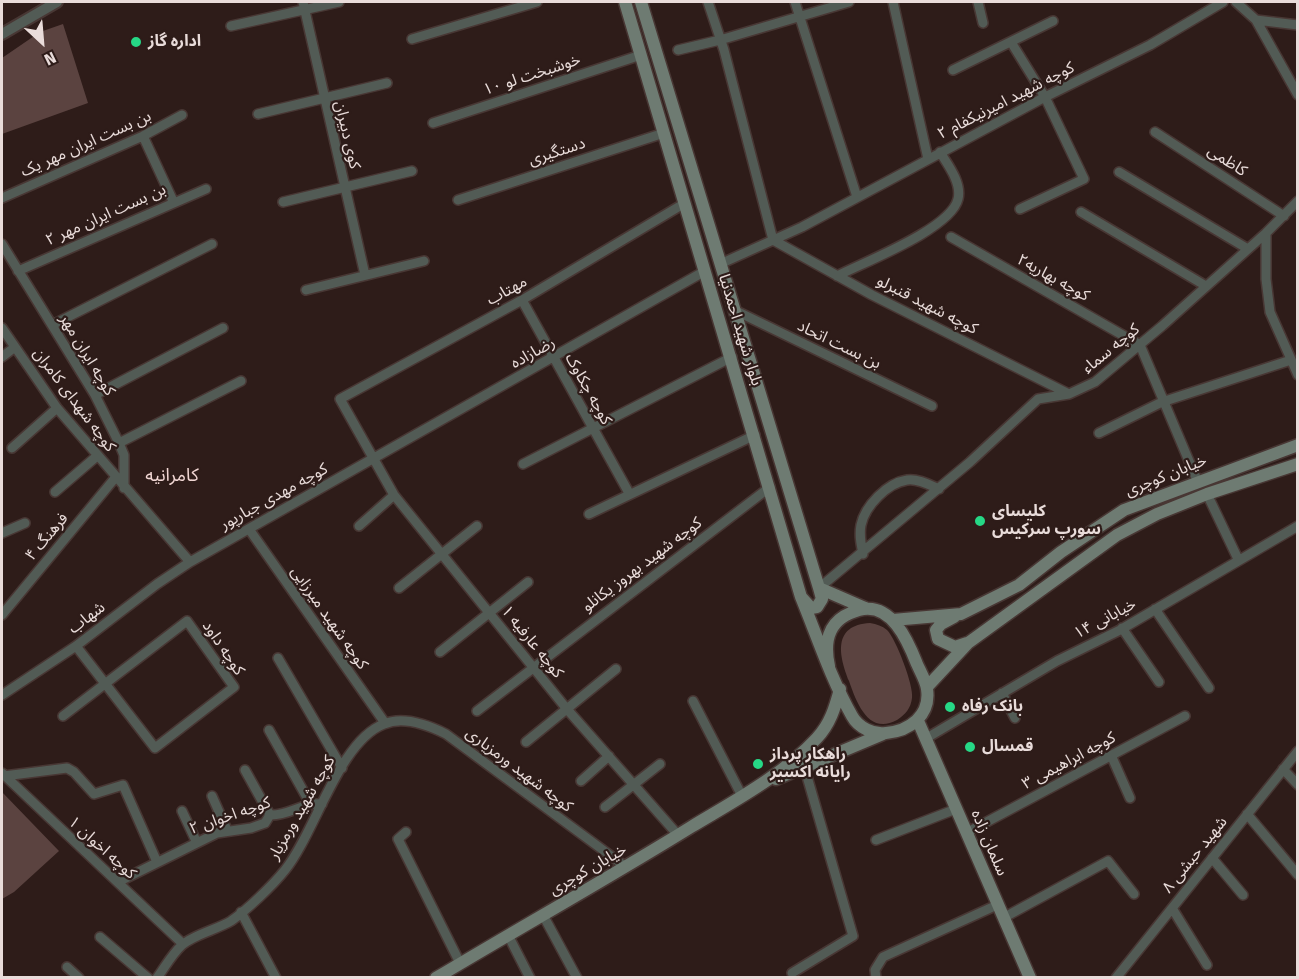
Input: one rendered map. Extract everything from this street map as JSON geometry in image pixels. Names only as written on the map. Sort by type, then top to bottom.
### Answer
[{"type":"main road","name":"بلوار شهید احمدنیا","points":[[625,2],[732,357],[801,597],[829,666]]},
{"type":"main road","name":"بلوار شهید احمدنیا","points":[[641,2],[819,588]]},
{"type":"main road","name":"خیابان کوچری","points":[[894,621],[961,614],[1019,585],[1061,552],[1124,510],[1197,480],[1298,445]]},
{"type":"main road","name":"خیابان کوچری","points":[[927,687],[968,643],[1117,535],[1157,514],[1207,494],[1298,464]]},
{"type":"main road","points":[[801,597],[811,608],[817,608],[822,599],[819,588]]},
{"type":"main road","points":[[819,588],[882,613],[894,621],[906,636],[927,687],[926,707],[918,721],[900,731],[883,734],[870,731],[855,722],[829,666],[826,639],[835,623],[848,613],[865,608]]},
{"type":"main road","points":[[961,614],[941,624],[936,630],[938,639],[954,647],[968,643]]},
{"type":"main road","name":"خیابان کوچری","points":[[436,978],[626,867],[742,796],[793,760],[817,738],[829,722],[840,689]]},
{"type":"main road","name":"سلمان زاده","points":[[918,721],[1030,978]]},
{"type":"main road","name":"خیابان کوچری","points":[[755,787],[883,734]]},
{"type":"street","points":[[2,34],[57,2]]},
{"type":"street","points":[[231,26],[304,6],[339,2]]},
{"type":"street","points":[[412,39],[537,2]]},
{"type":"street","points":[[708,2],[773,240]]},
{"type":"street","points":[[795,2],[857,197]]},
{"type":"street","points":[[678,50],[849,2]]},
{"type":"street","points":[[893,2],[928,159]]},
{"type":"street","points":[[978,2],[983,23]]},
{"type":"street","name":"کوچه شهید امیرنیکفام ۲","points":[[720,264],[802,227],[1045,97],[1150,45],[1224,2]]},
{"type":"street","points":[[1236,2],[1256,20],[1298,95]]},
{"type":"street","name":"کوی دبیران","points":[[304,6],[323,99],[365,275]]},
{"type":"street","points":[[1256,20],[1298,25]]},
{"type":"street","points":[[953,70],[1053,21]]},
{"type":"street","points":[[1011,42],[1045,97],[1084,179],[1020,209]]},
{"type":"street","name":"خوشبخت لو ۱۰","points":[[433,123],[641,55]]},
{"type":"street","points":[[258,114],[387,83]]},
{"type":"street","name":"بن بست ایران مهر یک","points":[[2,198],[143,136],[182,115]]},
{"type":"street","name":"کاظمی","points":[[1155,132],[1284,216]]},
{"type":"street","name":"دستگیری","points":[[458,200],[664,133]]},
{"type":"street","points":[[143,136],[173,201]]},
{"type":"street","points":[[837,276],[927,231],[949,215],[958,199],[956,182],[940,152]]},
{"type":"street","points":[[283,202],[412,171]]},
{"type":"street","points":[[1119,172],[1248,249]]},
{"type":"street","name":"۲ بن بست ایران مهر","points":[[18,271],[173,201],[206,189]]},
{"type":"street","name":"کوچه سماء","points":[[819,588],[864,554],[1038,399],[1069,394],[1095,382],[1266,233],[1298,201]]},
{"type":"street","name":"مهتاب","points":[[339,399],[522,300],[685,203]]},
{"type":"street","points":[[1081,212],[1206,286]]},
{"type":"street","points":[[1266,233],[1266,279],[1270,312],[1298,375]]},
{"type":"street","name":"کوچه بهاریه۲","points":[[951,237],[1140,345]]},
{"type":"street","name":"کوچه شهید قنبرلو","points":[[773,240],[837,276],[1069,394]]},
{"type":"street","name":"کوچه ایران مهر","points":[[2,244],[95,395],[120,443],[124,455],[124,488]]},
{"type":"street","points":[[52,325],[212,244]]},
{"type":"street","points":[[306,290],[424,261]]},
{"type":"street","name":"رضازاده","points":[[373,459],[705,271]]},
{"type":"street","name":"کوچه چکاوک","points":[[522,300],[629,493]]},
{"type":"street","name":"بن بست اتحاد","points":[[734,310],[932,406]]},
{"type":"street","name":"کوچه شهدای کامران","points":[[2,327],[57,408],[115,478],[190,562]]},
{"type":"street","points":[[95,395],[223,328]]},
{"type":"street","points":[[1140,345],[1162,402],[1197,480]]},
{"type":"street","points":[[2,357],[15,347]]},
{"type":"street","points":[[523,464],[592,426],[732,357]]},
{"type":"street","points":[[1099,434],[1162,402],[1291,360]]},
{"type":"street","points":[[120,443],[241,381]]},
{"type":"street","name":"کوچه عارفیه ۱","points":[[339,399],[394,495],[566,708],[678,835]]},
{"type":"street","points":[[12,448],[57,408]]},
{"type":"street","points":[[589,514],[755,435]]},
{"type":"street","points":[[55,492],[97,456]]},
{"type":"street","name":"کوچه مهدی جبارپور","points":[[190,562],[373,459]]},
{"type":"street","name":"فرهنگ ۴","points":[[2,615],[115,478]]},
{"type":"street","points":[[864,554],[860,537],[861,523],[871,504],[892,485],[908,479],[939,489]]},
{"type":"street","name":"کوچه شهید بهروز یکانلو","points":[[477,711],[770,487]]},
{"type":"street","points":[[1207,494],[1238,559]]},
{"type":"street","points":[[359,526],[394,495]]},
{"type":"street","points":[[2,533],[25,523]]},
{"type":"street","points":[[399,588],[477,526]]},
{"type":"street","name":"خیابانی ۱۴","points":[[926,738],[1298,526]]},
{"type":"street","name":"کوچه شهید میرزایی","points":[[249,529],[385,723]]},
{"type":"street","name":"شهاب","points":[[2,695],[76,646],[190,562]]},
{"type":"street","points":[[440,652],[528,582]]},
{"type":"street","points":[[1155,609],[1209,688]]},
{"type":"street","name":"کوچه داود","points":[[76,646],[104,683],[155,748],[234,687],[187,621],[104,683]]},
{"type":"street","points":[[1122,628],[1159,682]]},
{"type":"street","points":[[278,658],[342,768]]},
{"type":"street","points":[[526,742],[616,669]]},
{"type":"street","points":[[63,716],[104,683]]},
{"type":"street","points":[[1002,693],[1015,718]]},
{"type":"street","points":[[693,701],[742,796]]},
{"type":"street","name":"کوچه ابراهیمی ۳","points":[[966,833],[1185,716]]},
{"type":"street","name":"کوچه شهید ورمزیار","points":[[183,944],[208,934],[242,912],[285,871],[308,835],[322,804],[353,750],[370,732],[385,723]]},
{"type":"street","name":"کوچه شهید ورمزیاری","points":[[385,723],[426,724],[446,734],[626,867]]},
{"type":"street","points":[[269,730],[310,803]]},
{"type":"street","name":"شهید حبشی ۸","points":[[1116,978],[1298,751]]},
{"type":"street","points":[[1111,755],[1130,798]]},
{"type":"street","points":[[580,781],[609,756]]},
{"type":"street","points":[[605,807],[660,764]]},
{"type":"street","points":[[792,973],[853,936],[804,766]]},
{"type":"street","points":[[3,774],[67,768],[74,771],[94,794],[123,784],[157,862]]},
{"type":"street","points":[[1283,769],[1298,785]]},
{"type":"street","points":[[245,770],[270,816]]},
{"type":"street","name":"کوچه اخوان ۱","points":[[3,774],[183,944]]},
{"type":"street","points":[[212,796],[227,830]]},
{"type":"street","name":"کوچه اخوان ۲","points":[[118,882],[227,830],[234,832],[251,828],[265,823],[270,816],[278,816],[310,803],[322,804]]},
{"type":"street","points":[[876,840],[956,809]]},
{"type":"street","points":[[182,811],[196,843]]},
{"type":"street","points":[[1247,814],[1298,875]]},
{"type":"street","points":[[406,832],[398,839],[460,963]]},
{"type":"street","points":[[1212,858],[1243,895]]},
{"type":"street","points":[[1003,918],[1108,861],[1134,894]]},
{"type":"street","points":[[876,978],[875,970],[883,957],[997,905]]},
{"type":"street","points":[[1172,908],[1207,965]]},
{"type":"street","points":[[242,912],[272,976]]},
{"type":"street","points":[[543,915],[576,978]]},
{"type":"street","points":[[508,935],[530,978]]},
{"type":"street","points":[[100,937],[148,978]]},
{"type":"street","points":[[157,978],[183,944]]},
{"type":"street","points":[[67,967],[79,978]]},
{"type":"shaded area","points":[[63,24],[88,103],[2,134],[2,58],[40,32]]},
{"type":"shaded area","points":[[870,623],[883,627],[891,635],[904,663],[912,692],[907,711],[897,720],[887,724],[871,720],[865,714],[855,698],[841,652],[844,636],[849,629]]},
{"type":"shaded area","points":[[2,792],[59,851],[14,892],[2,899]]},
{"type":"place","name":"اداره گاز","points":[[136,42]]},
{"type":"place","name":"کلیسای سورپ سرکیس","points":[[980,521]]},
{"type":"place","name":"بانک رفاه","points":[[950,707]]},
{"type":"place","name":"قمسال","points":[[970,747]]},
{"type":"place","name":"راهکار پرداز رایانه اکسیر","points":[[758,764]]},
{"type":"district","name":"کامرانیه","points":[[172,476]]}]
